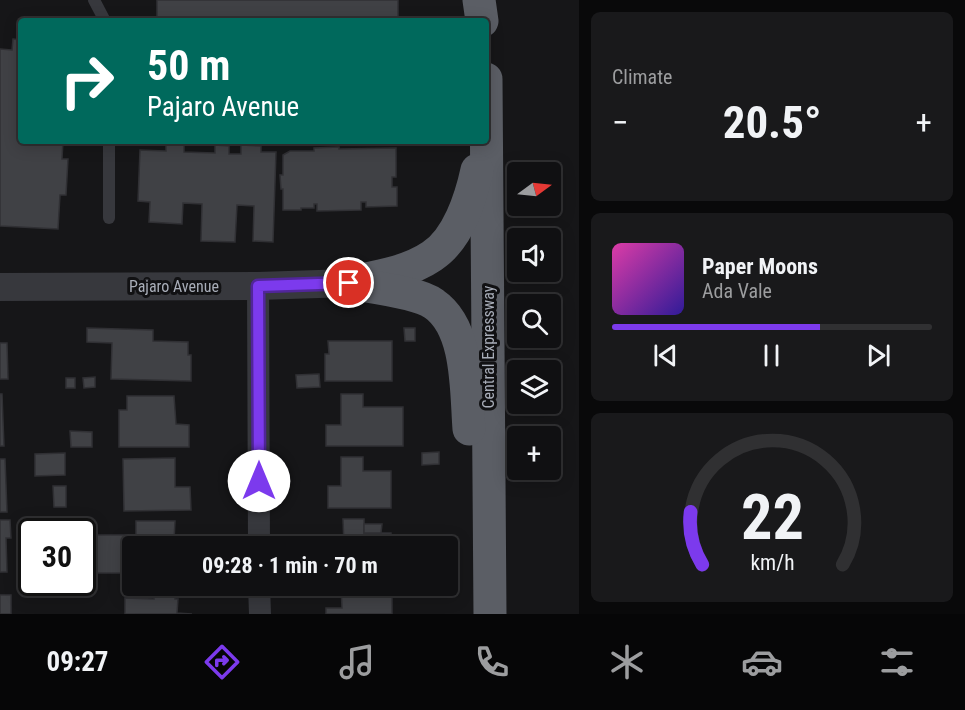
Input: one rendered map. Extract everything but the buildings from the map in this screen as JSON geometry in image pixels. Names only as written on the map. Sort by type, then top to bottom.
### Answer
[{"type":"highway","points":[[479,0],[483,18]]},
{"type":"highway","points":[[484,18],[485,0]]},
{"type":"highway","points":[[349,283],[386,275],[434,255],[462,217],[473,188],[482,144]]},
{"type":"highway","name":"Central Expressway","points":[[485,144],[488,614]]},
{"type":"highway","points":[[349,283],[413,296],[433,303],[450,320],[458,338],[464,372],[488,614]]},
{"type":"street","name":"Pajaro Avenue","points":[[0,287],[258,286],[349,283]]},
{"type":"street","points":[[258,286],[259,536]]},
{"type":"street","points":[[260,596],[260,614]]},
{"type":"lane","points":[[94,0],[103,18]]},
{"type":"lane","points":[[109,144],[110,218]]},
{"type":"route","points":[[259,481],[258,286],[349,283]]}]
